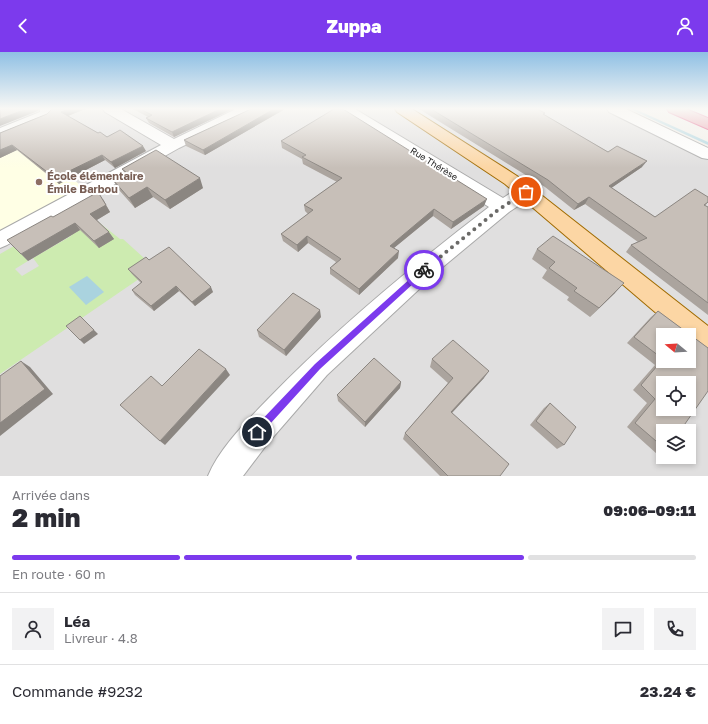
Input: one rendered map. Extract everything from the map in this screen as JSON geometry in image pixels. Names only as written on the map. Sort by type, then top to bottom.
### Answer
[{"type":"main road","points":[[432,129],[518,186],[708,341]]},
{"type":"street","points":[[0,134],[12,129]]},
{"type":"street","points":[[145,129],[173,145]]},
{"type":"street","points":[[0,240],[173,145],[207,129]]},
{"type":"street","name":"Rue Thérèse","points":[[377,129],[502,207]]},
{"type":"street","points":[[655,129],[708,154]]},
{"type":"street","points":[[224,476],[257,432],[318,366],[436,260],[502,207],[518,186]]},
{"type":"shaded area","points":[[0,129],[668,129],[708,147],[708,476],[0,476]]},
{"type":"shaded area","name":"École élémentaire Émile Barbou","points":[[0,133],[57,167],[83,187],[0,231]]},
{"type":"green space","points":[[82,209],[120,239],[123,239],[155,268],[0,374],[0,254],[14,246],[28,261],[15,269],[22,276],[39,266],[33,258],[71,236]]},
{"type":"water","points":[[87,276],[104,292],[86,305],[69,287]]},
{"type":"building","points":[[10,129],[91,129],[98,133],[100,132],[107,137],[120,130],[143,146],[111,162],[102,155],[55,178],[12,145],[0,150],[0,133]]},
{"type":"building","points":[[166,129],[179,129],[172,132]]},
{"type":"building","points":[[208,129],[240,129],[203,150],[184,140]]},
{"type":"building","points":[[301,129],[375,129],[487,199],[453,222],[434,209],[390,246],[399,251],[359,289],[330,268],[341,259],[307,236],[297,245],[281,234],[313,210],[304,205],[342,178],[302,157],[306,155],[281,141]]},
{"type":"building","points":[[464,129],[568,129],[608,152],[617,146],[647,161],[609,186],[655,217],[695,189],[708,197],[708,202],[704,205],[708,207],[708,303],[631,245],[647,238],[589,197],[578,204],[548,180]]},
{"type":"building","points":[[156,150],[200,178],[165,200],[147,187],[129,198],[113,180],[127,173],[122,169]]},
{"type":"building","points":[[98,192],[106,205],[90,214],[109,232],[94,241],[75,223],[21,254],[7,240],[51,216],[53,217]]},
{"type":"building","points":[[553,236],[624,283],[599,308],[574,291],[577,288],[549,268],[555,262],[537,249]]},
{"type":"building","points":[[169,247],[211,287],[192,302],[176,286],[151,306],[132,290],[142,282],[128,269],[146,257],[149,260]]},
{"type":"building","points":[[293,293],[320,310],[284,350],[257,330]]},
{"type":"building","points":[[658,311],[681,328],[656,328],[656,354],[634,337]]},
{"type":"building","points":[[80,316],[94,330],[80,340],[66,326]]},
{"type":"building","points":[[696,339],[708,348],[708,391],[696,408],[696,376],[656,376],[656,416],[690,416],[685,424],[656,424],[656,441],[635,423],[655,399],[641,385],[656,367],[696,368]]},
{"type":"building","points":[[453,340],[489,371],[451,412],[509,464],[500,476],[448,476],[405,433],[453,378],[432,359]]},
{"type":"building","points":[[199,349],[226,369],[160,441],[120,405],[151,376],[162,386]]},
{"type":"building","points":[[374,358],[401,382],[365,422],[337,395]]},
{"type":"building","points":[[21,361],[45,389],[0,423],[0,376]]},
{"type":"building","points":[[550,403],[576,427],[564,445],[536,421]]},
{"type":"waterway","points":[[675,129],[708,144]]},
{"type":"way so far","points":[[424,270],[498,210],[526,192]]},
{"type":"place","name":"École élémentaire Émile Barbou","points":[[39,182]]},
{"type":"route","points":[[257,432],[318,366],[424,270]]}]
